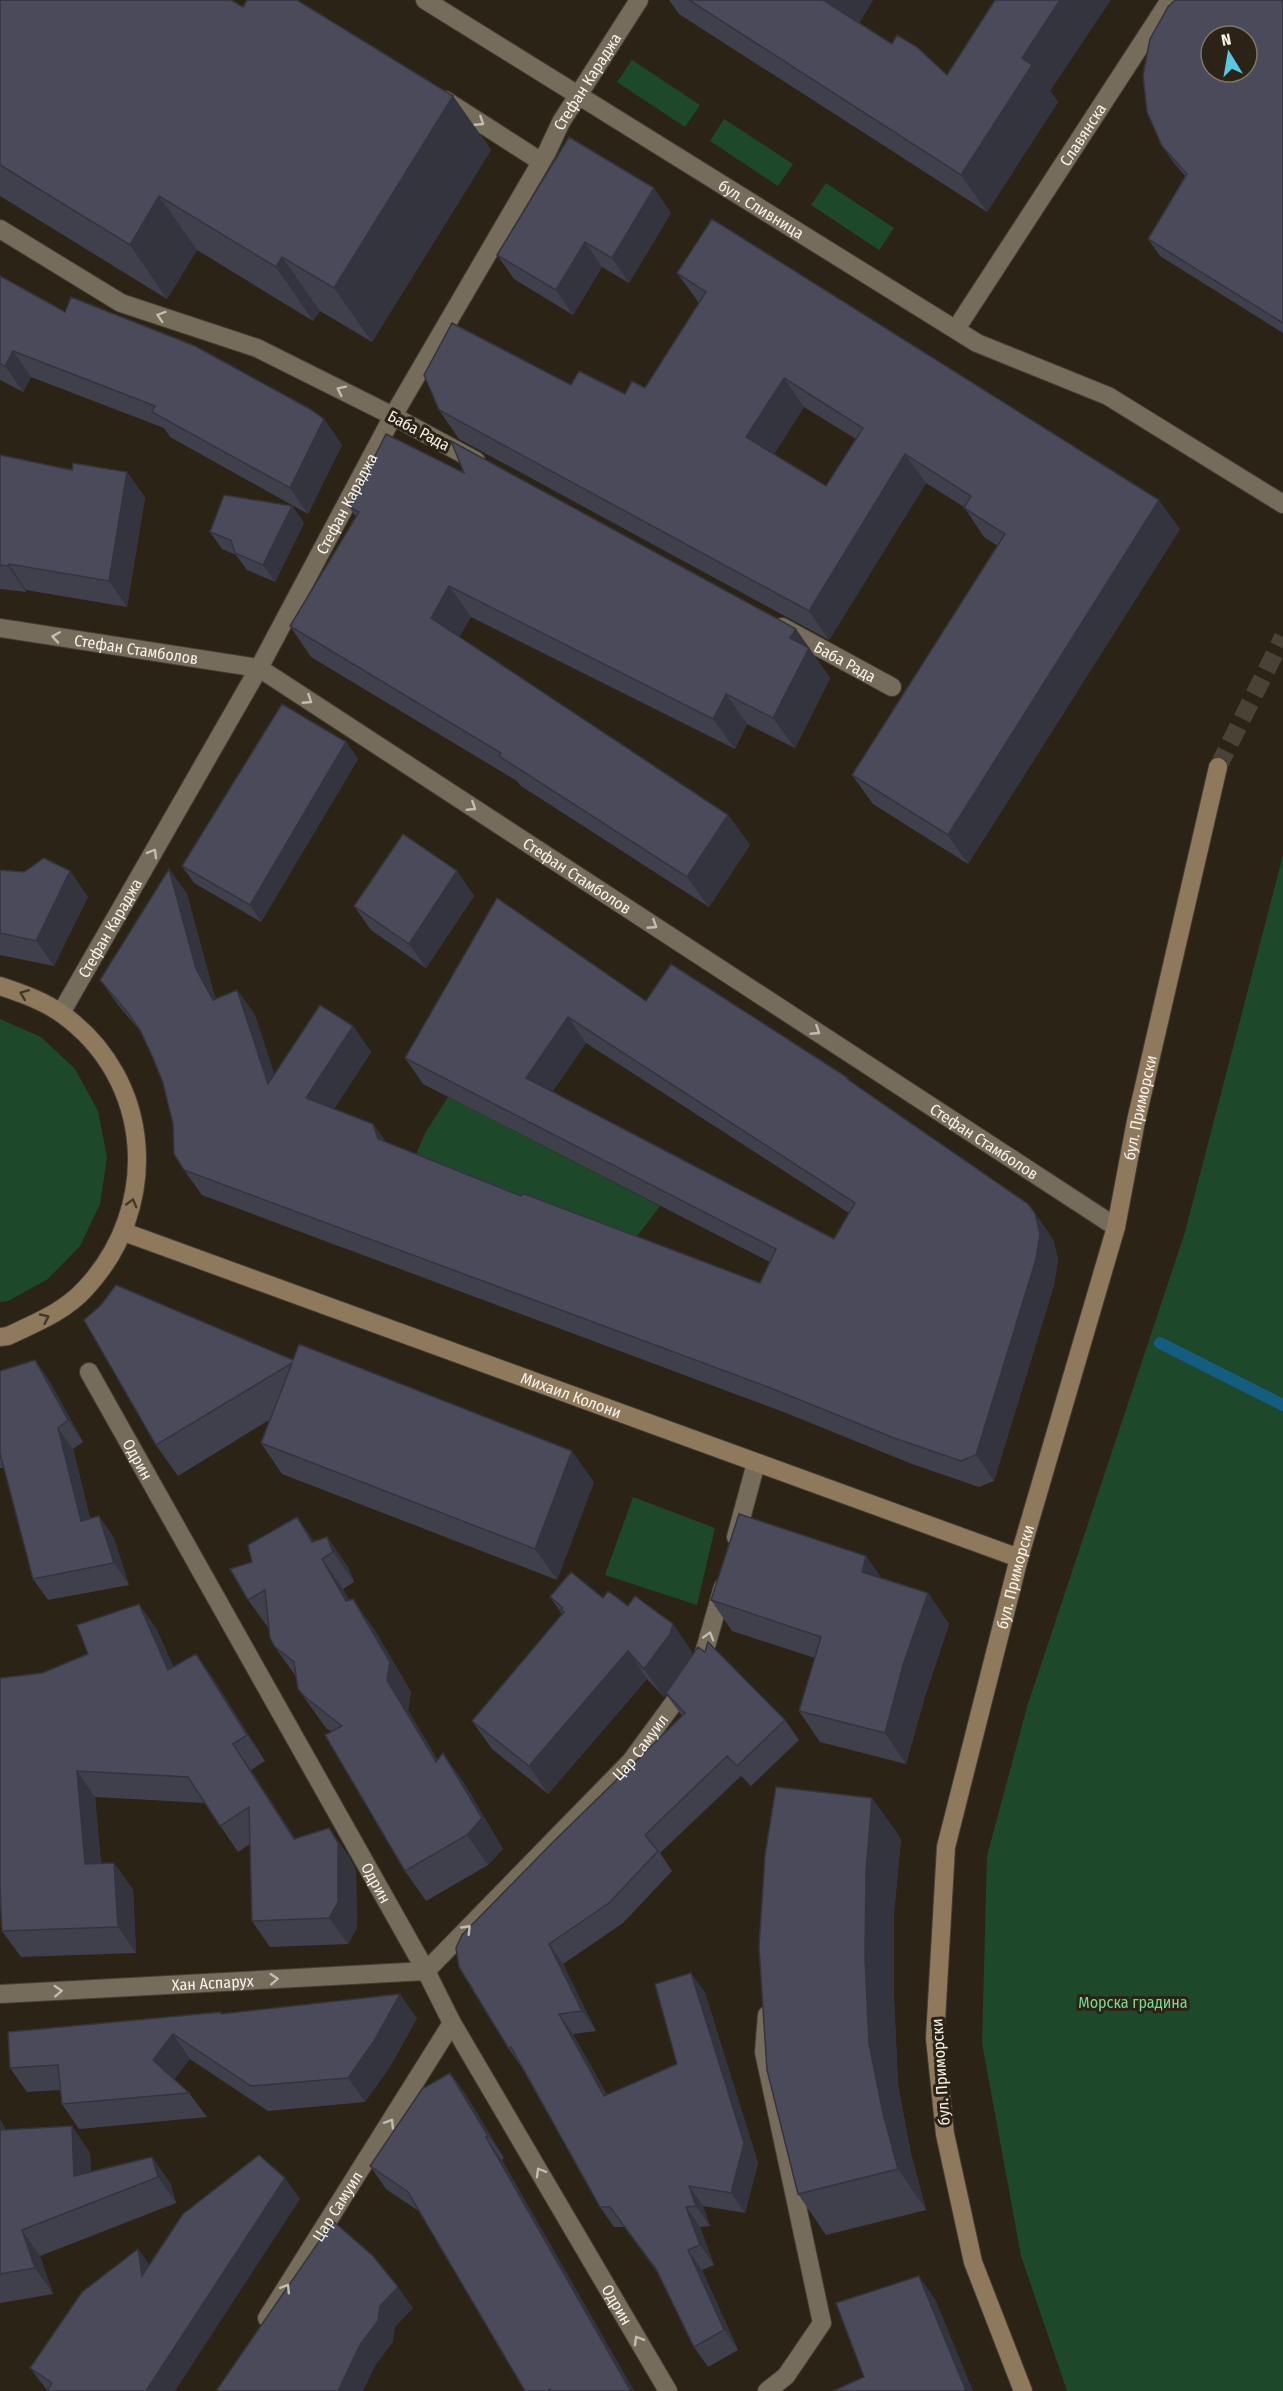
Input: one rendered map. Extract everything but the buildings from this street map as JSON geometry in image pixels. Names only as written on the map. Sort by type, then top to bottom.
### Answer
[{"type":"main road","name":"бул. Приморски","points":[[1023,2391],[973,2262],[945,2134],[934,2038],[946,1846],[1019,1558],[1116,1227],[1136,1121],[1218,767]]},
{"type":"main road","points":[[0,986],[25,994],[61,1013],[88,1036],[110,1064],[126,1095],[135,1129],[138,1164],[134,1199],[124,1232],[106,1263],[84,1290],[57,1312],[0,1337]]},
{"type":"main road","name":"Михаил Колони","points":[[124,1232],[1019,1558]]},
{"type":"street","name":"бул. Сливница","points":[[425,0],[977,343],[1108,396],[1283,504]]},
{"type":"street","name":"Стефан Караджа","points":[[61,1013],[259,669],[393,416],[578,96],[639,0]]},
{"type":"street","name":"Славянска","points":[[956,329],[1170,0]]},
{"type":"street","points":[[430,90],[540,161]]},
{"type":"street","name":"Баба Рада","points":[[0,229],[121,303],[257,348],[393,416],[487,467]]},
{"type":"street","name":"Баба Рада","points":[[767,619],[892,687]]},
{"type":"street","name":"Стефан Стамболов","points":[[0,628],[259,669],[1116,1227]]},
{"type":"street","name":"Одрин","points":[[88,1372],[426,1971],[452,2023],[668,2391]]},
{"type":"street","name":"Цар Самуил","points":[[426,1971],[631,1761],[700,1667],[756,1463]]},
{"type":"street","name":"Хан Аспарух","points":[[0,1994],[426,1971]]},
{"type":"street","points":[[766,2391],[786,2376],[822,2323],[764,2052],[768,1995]]},
{"type":"street","name":"Цар Самуил","points":[[259,2331],[452,2023]]},
{"type":"green space","points":[[632,60],[700,105],[685,127],[617,82]]},
{"type":"green space","points":[[724,119],[793,164],[778,186],[710,141]]},
{"type":"green space","points":[[826,183],[894,228],[879,250],[811,205]]},
{"type":"green space","name":"Морска градина","points":[[1283,855],[1283,2391],[1067,2391],[1021,2256],[982,2043],[987,1856],[1027,1707],[1185,1232]]},
{"type":"green space","points":[[0,1019],[41,1037],[75,1069],[98,1111],[107,1157],[100,1204],[80,1246],[48,1279],[8,1301],[0,1302]]},
{"type":"green space","points":[[448,1097],[660,1206],[631,1244],[413,1162],[425,1133]]},
{"type":"green space","points":[[633,1497],[715,1528],[697,1605],[605,1575]]},
{"type":"waterway","points":[[1160,1343],[1283,1405]]},
{"type":"tunnel","points":[[1218,767],[1283,637]]}]
